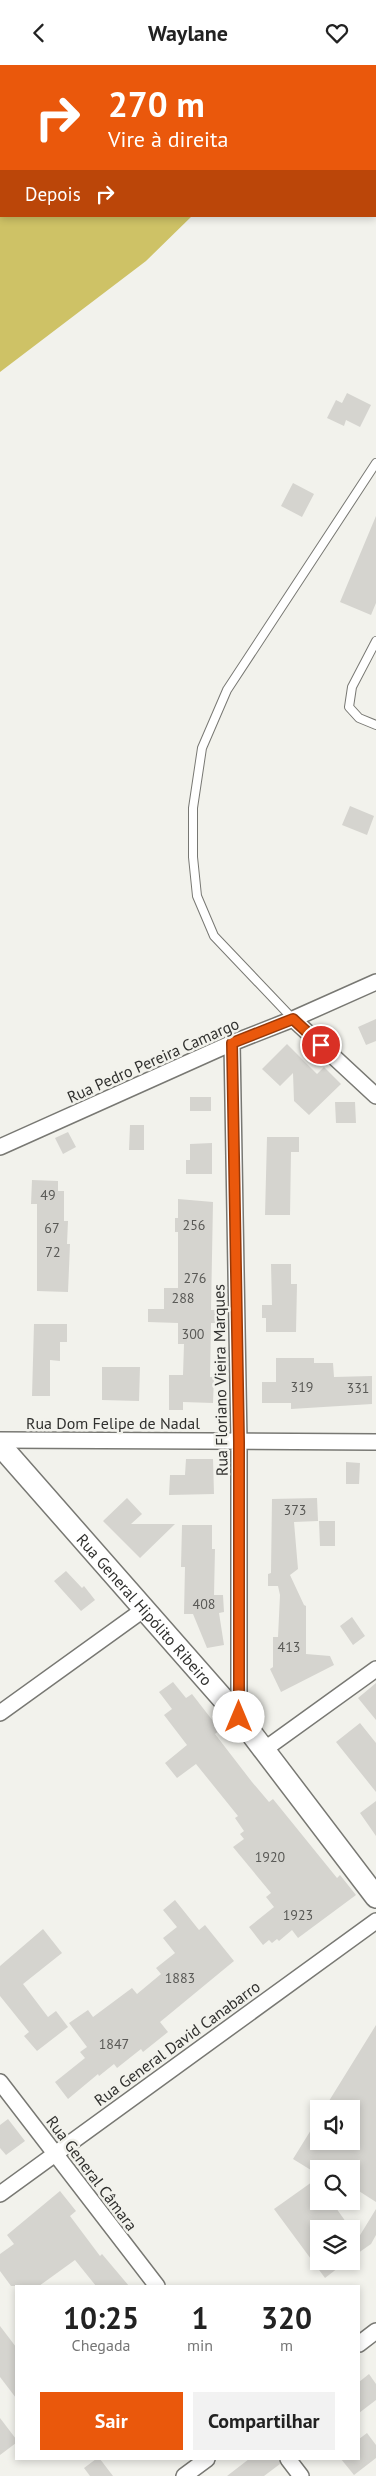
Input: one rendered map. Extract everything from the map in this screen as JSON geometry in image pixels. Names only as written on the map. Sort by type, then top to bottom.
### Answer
[{"type":"street","name":"Rua Pedro Pereira Camargo","points":[[0,1147],[232,1043],[293,1019],[376,982]]},
{"type":"street","points":[[293,1019],[376,1096]]},
{"type":"street","name":"Rua Floriano Vieira Marques","points":[[232,1043],[239,1442],[239,1717]]},
{"type":"street","name":"Rua Dom Felipe de Nadal","points":[[0,1440],[376,1442]]},
{"type":"street","name":"Rua General Hipólito Ribeiro","points":[[0,1445],[239,1717],[376,1897]]},
{"type":"street","points":[[0,1713],[143,1610]]},
{"type":"street","points":[[265,1749],[376,1669]]},
{"type":"street","name":"Rua General David Canabarro","points":[[0,2194],[376,1921]]},
{"type":"street","name":"Rua General Câmara","points":[[0,2082],[155,2285]]},
{"type":"street","points":[[360,2343],[376,2331]]},
{"type":"street","points":[[184,2476],[206,2460]]},
{"type":"street","points":[[289,2460],[301,2476]]},
{"type":"lane","points":[[293,1019],[214,936],[197,896],[193,857],[194,800],[202,748],[227,690],[376,463]]},
{"type":"lane","points":[[376,641],[352,687],[349,707],[359,718],[376,725]]},
{"type":"shaded area","points":[[0,217],[191,217],[146,261],[0,372]]},
{"type":"building","points":[[347,393],[371,405],[360,427],[346,420],[344,426],[327,418],[336,400],[342,403]]},
{"type":"building","points":[[293,483],[314,494],[302,517],[281,506]]},
{"type":"building","points":[[376,516],[376,603],[371,615],[340,602]]},
{"type":"building","points":[[350,806],[374,816],[367,835],[342,825]]},
{"type":"building","points":[[376,1019],[376,1041],[366,1045],[358,1027]]},
{"type":"building","points":[[287,1044],[317,1074],[324,1067],[341,1084],[309,1115],[294,1101],[293,1073],[280,1086],[262,1069]]},
{"type":"building","points":[[190,1097],[211,1097],[211,1111],[190,1111]]},
{"type":"building","points":[[335,1102],[355,1102],[356,1123],[336,1123]]},
{"type":"building","points":[[130,1125],[144,1125],[144,1150],[129,1150]]},
{"type":"building","points":[[68,1132],[76,1147],[63,1154],[55,1138]]},
{"type":"building","points":[[267,1137],[299,1137],[299,1152],[291,1152],[290,1215],[265,1215]]},
{"type":"building","points":[[212,1143],[212,1174],[186,1174],[186,1160],[190,1160],[190,1144]]},
{"type":"building","points":[[32,1180],[58,1181],[58,1191],[64,1191],[64,1221],[68,1221],[67,1244],[70,1244],[68,1292],[37,1291],[37,1204],[31,1204]]},
{"type":"building","points":[[178,1199],[213,1202],[211,1310],[218,1310],[218,1323],[211,1323],[210,1377],[214,1377],[213,1403],[183,1402],[183,1410],[169,1410],[169,1375],[183,1375],[184,1344],[178,1344],[178,1323],[148,1322],[148,1309],[164,1309],[164,1288],[178,1288],[178,1232],[175,1232],[175,1218],[178,1218]]},
{"type":"building","points":[[271,1264],[291,1264],[291,1284],[297,1284],[296,1332],[266,1332],[266,1318],[262,1318],[262,1305],[272,1305]]},
{"type":"building","points":[[34,1324],[67,1324],[67,1342],[60,1342],[60,1361],[50,1360],[50,1396],[32,1396]]},
{"type":"building","points":[[276,1358],[314,1358],[314,1363],[333,1363],[334,1377],[372,1376],[372,1404],[291,1409],[291,1403],[262,1403],[262,1382],[276,1382]]},
{"type":"building","points":[[102,1367],[140,1367],[139,1401],[102,1400]]},
{"type":"building","points":[[186,1459],[213,1459],[214,1494],[169,1495],[170,1475],[185,1475]]},
{"type":"building","points":[[346,1462],[360,1463],[359,1484],[346,1484]]},
{"type":"building","points":[[127,1498],[142,1514],[131,1524],[175,1524],[140,1558],[103,1521]]},
{"type":"building","points":[[317,1498],[318,1521],[294,1522],[298,1569],[290,1575],[306,1606],[306,1654],[330,1656],[334,1665],[281,1692],[270,1669],[273,1667],[273,1637],[278,1637],[280,1595],[278,1586],[268,1586],[268,1574],[271,1573],[272,1499]]},
{"type":"building","points":[[319,1521],[335,1521],[335,1546],[320,1546]]},
{"type":"building","points":[[182,1525],[212,1525],[212,1549],[215,1549],[214,1595],[223,1595],[224,1612],[219,1613],[224,1645],[207,1648],[193,1614],[184,1614],[185,1567],[181,1567]]},
{"type":"building","points":[[66,1571],[82,1588],[84,1586],[95,1600],[81,1611],[54,1581]]},
{"type":"building","points":[[352,1617],[365,1636],[353,1645],[340,1626]]},
{"type":"building","points":[[173,1682],[186,1698],[192,1694],[220,1730],[215,1734],[252,1782],[269,1802],[273,1799],[337,1878],[340,1875],[356,1895],[298,1938],[292,1930],[279,1941],[277,1939],[272,1943],[269,1940],[263,1945],[249,1927],[274,1907],[266,1897],[271,1893],[233,1847],[244,1839],[240,1834],[244,1831],[235,1818],[238,1816],[196,1764],[177,1778],[165,1763],[187,1745],[164,1715],[172,1709],[159,1692]]},
{"type":"building","points":[[376,1683],[376,1720],[358,1698]]},
{"type":"building","points":[[360,1723],[376,1743],[376,1792],[336,1742]]},
{"type":"building","points":[[376,1801],[376,1836],[360,1813]]},
{"type":"building","points":[[175,1900],[199,1930],[205,1925],[234,1961],[160,2022],[168,2032],[143,2052],[141,2049],[117,2068],[114,2064],[99,2076],[98,2074],[68,2099],[55,2082],[85,2058],[80,2052],[87,2047],[69,2023],[88,2010],[93,2017],[132,1988],[137,1994],[161,1974],[156,1968],[175,1953],[163,1938],[177,1927],[163,1910]]},
{"type":"building","points":[[43,1929],[62,1953],[23,1984],[48,2017],[56,2011],[68,2027],[37,2051],[24,2036],[29,2032],[0,1996],[0,1966]]},
{"type":"building","points":[[376,2025],[376,2202],[360,2192],[360,2160],[310,2160],[310,2169],[293,2159],[310,2132],[310,2150],[360,2150],[360,2100],[330,2100]]},
{"type":"building","points":[[8,2119],[25,2141],[6,2155],[0,2148],[0,2125]]},
{"type":"building","points":[[310,2183],[310,2210],[337,2210],[345,2220],[310,2220],[310,2258],[274,2209]]},
{"type":"building","points":[[60,2191],[76,2211],[70,2216],[100,2256],[102,2254],[128,2285],[95,2285],[75,2260],[40,2285],[11,2286],[0,2271],[0,2254],[14,2244],[7,2235]]},
{"type":"building","points":[[376,2209],[376,2235],[371,2244],[360,2252],[360,2235]]},
{"type":"building","points":[[319,2270],[335,2270],[325,2278]]},
{"type":"building","points":[[0,2326],[15,2346],[15,2397],[0,2377]]},
{"type":"building","points":[[369,2374],[376,2384],[376,2400],[360,2412],[360,2381]]},
{"type":"building","points":[[0,2418],[15,2438],[15,2444],[0,2455]]},
{"type":"building","points":[[367,2433],[376,2445],[376,2458],[354,2475],[342,2460],[360,2460],[360,2438]]},
{"type":"building","points":[[95,2460],[101,2460],[113,2476],[90,2476],[84,2468]]},
{"type":"building","points":[[248,2460],[279,2460],[280,2464],[264,2476],[227,2476]]},
{"type":"route","points":[[239,1717],[239,1442],[232,1043],[293,1019],[321,1045]]}]
